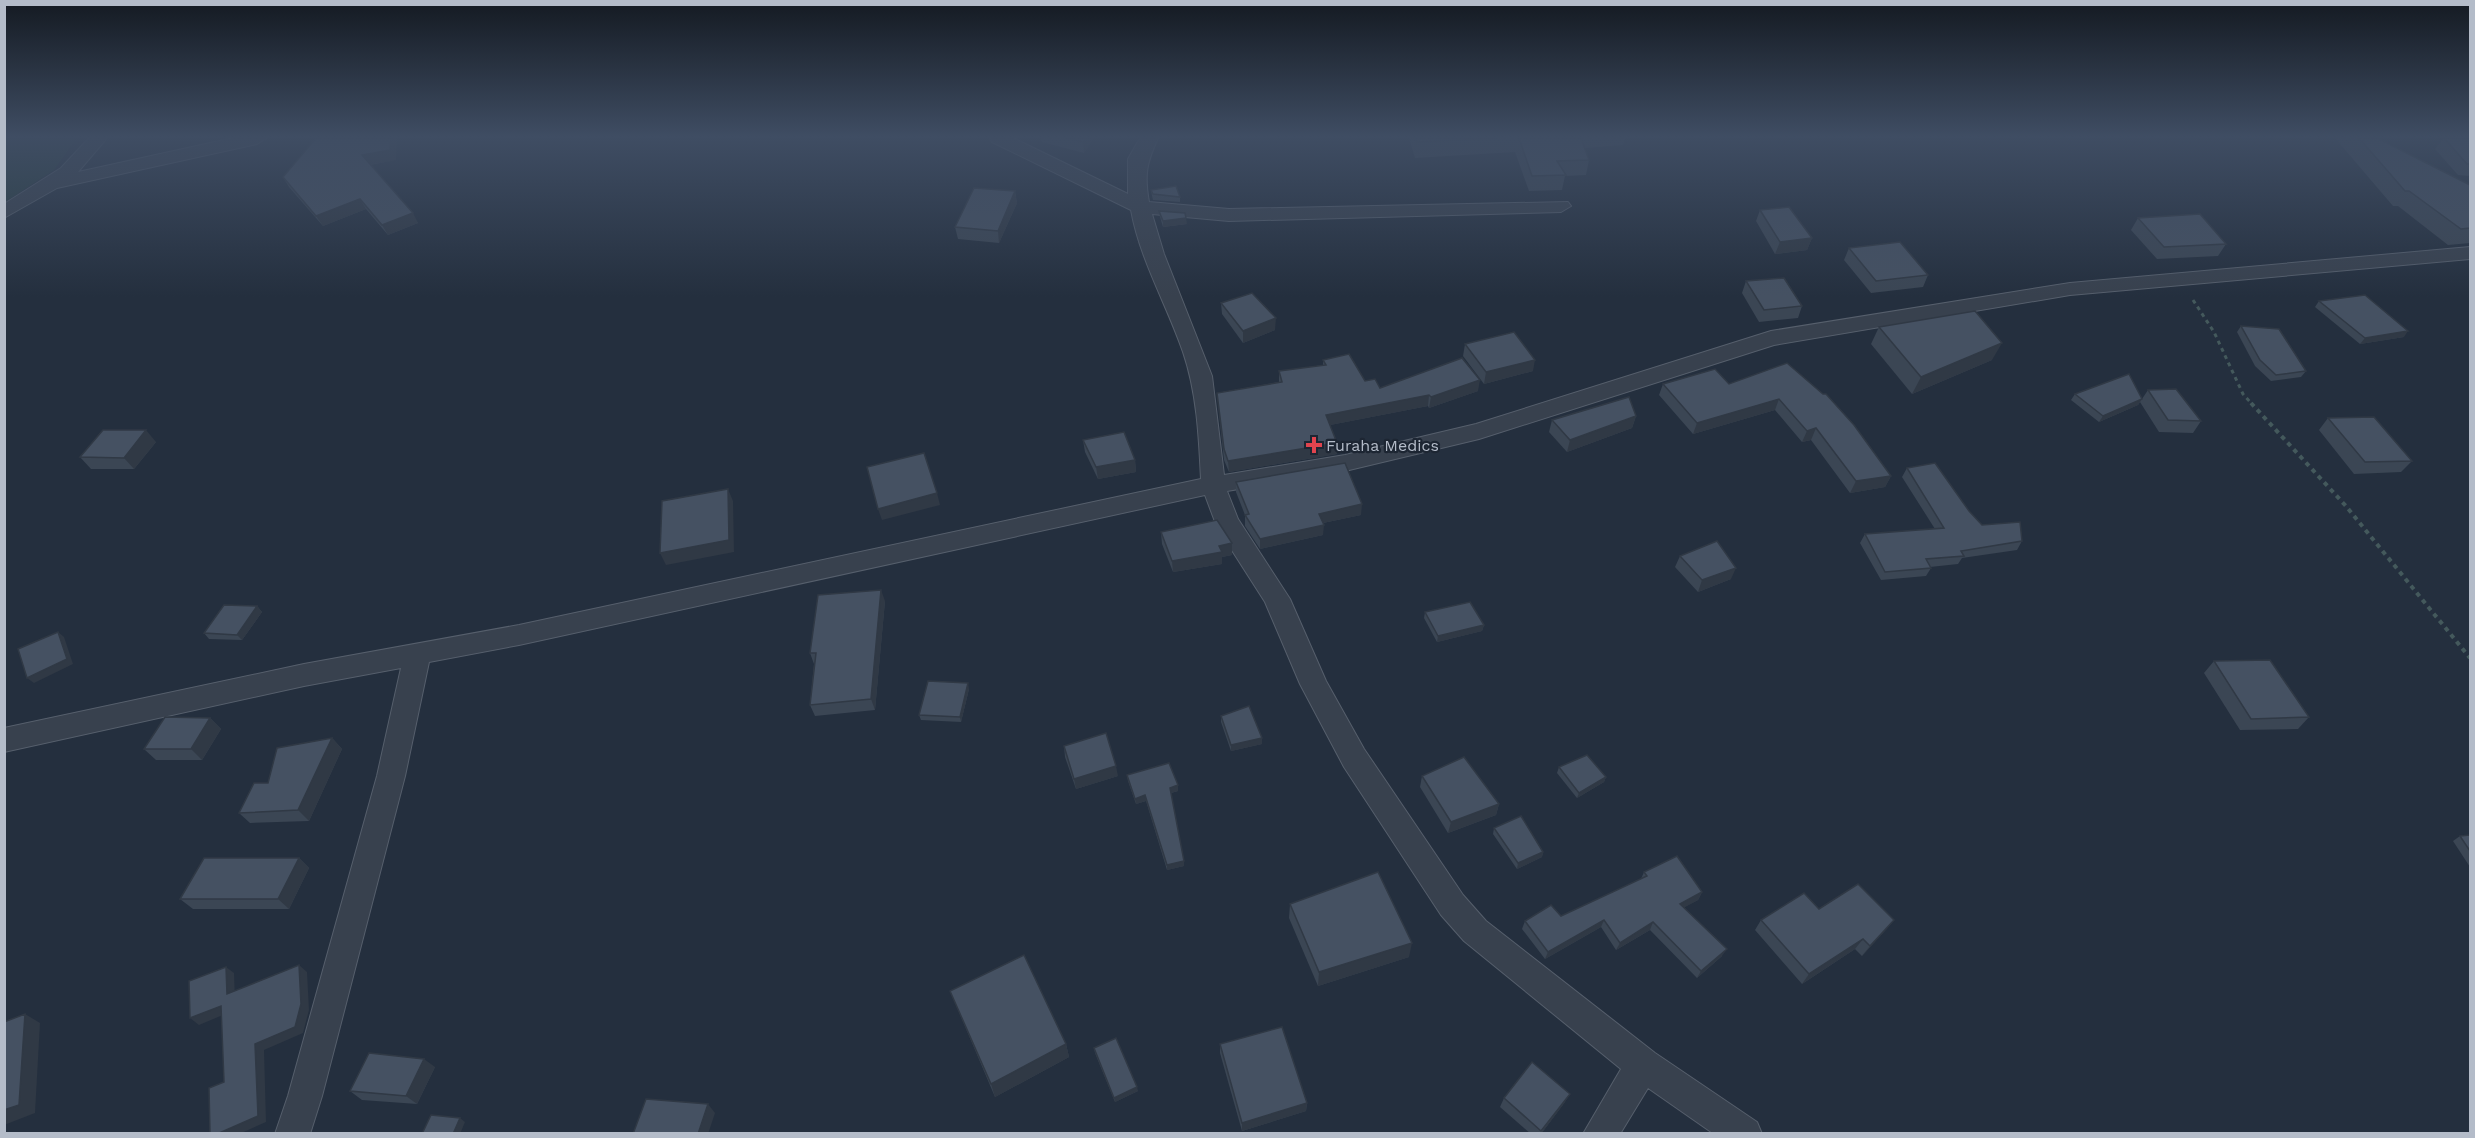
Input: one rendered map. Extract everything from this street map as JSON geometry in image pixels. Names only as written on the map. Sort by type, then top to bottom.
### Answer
[{"type":"street","points":[[4,212],[41,191]]},
{"type":"street","points":[[1108,191],[1140,207],[1229,215],[1561,206]]},
{"type":"street","points":[[1138,191],[1140,207],[1162,276],[1194,350],[1201,375],[1213,485],[1226,521],[1277,599],[1314,684],[1354,758],[1452,905],[1475,931],[1643,1065],[1745,1134]]},
{"type":"street","points":[[4,740],[304,675],[417,655],[1213,485],[1346,463],[1479,431],[1772,338],[2070,289],[2470,254]]},
{"type":"street","points":[[292,1134],[305,1096],[391,776],[417,655]]},
{"type":"street","points":[[1600,1134],[1643,1065]]},
{"type":"path","points":[[2180,278],[2214,332],[2243,394],[2345,505],[2470,658]]},
{"type":"green space","points":[[5,191],[22,191],[5,202]]},
{"type":"building","points":[[295,191],[394,191],[413,213],[382,225],[360,199],[316,216]]},
{"type":"building","points":[[972,191],[1015,191],[998,231],[955,227]]},
{"type":"building","points":[[1152,191],[1178,191],[1180,197],[1153,194]]},
{"type":"building","points":[[2409,191],[2470,191],[2470,228],[2461,229]]},
{"type":"building","points":[[1789,207],[1812,238],[1780,242],[1760,210]]},
{"type":"building","points":[[1159,211],[1185,213],[1186,218],[1163,221]]},
{"type":"building","points":[[2200,214],[2226,244],[2164,247],[2138,218]]},
{"type":"building","points":[[1900,242],[1928,275],[1876,281],[1849,248]]},
{"type":"building","points":[[1784,278],[1802,306],[1764,310],[1746,281]]},
{"type":"building","points":[[1252,293],[1276,318],[1243,331],[1221,303]]},
{"type":"building","points":[[2365,295],[2408,331],[2365,338],[2319,301]]},
{"type":"building","points":[[1975,311],[2002,343],[1921,377],[1879,327]]},
{"type":"building","points":[[2241,326],[2279,329],[2306,371],[2276,375],[2260,360]]},
{"type":"building","points":[[1514,332],[1535,360],[1486,372],[1465,344]]},
{"type":"building","points":[[1349,354],[1365,381],[1375,379],[1380,388],[1462,358],[1480,380],[1431,397],[1429,395],[1326,415],[1337,443],[1228,461],[1224,449],[1217,393],[1282,382],[1279,371],[1326,365],[1323,360]]},
{"type":"building","points":[[1787,363],[1823,394],[1826,394],[1854,425],[1891,476],[1856,481],[1816,428],[1807,431],[1779,399],[1697,423],[1663,384],[1715,369],[1729,384]]},
{"type":"building","points":[[2129,374],[2142,399],[2103,416],[2075,394]]},
{"type":"building","points":[[2176,389],[2201,421],[2168,420],[2148,390]]},
{"type":"building","points":[[1629,397],[1636,416],[1570,440],[1552,420]]},
{"type":"building","points":[[2374,417],[2412,461],[2365,462],[2328,418]]},
{"type":"building","points":[[103,430],[146,430],[124,458],[80,457]]},
{"type":"building","points":[[1124,432],[1135,460],[1096,467],[1083,440]]},
{"type":"building","points":[[924,453],[937,493],[878,509],[867,467]]},
{"type":"building","points":[[1345,463],[1362,504],[1319,514],[1324,525],[1260,539],[1245,515],[1249,514],[1236,482]]},
{"type":"building","points":[[1935,463],[1969,511],[1982,525],[2020,522],[2022,541],[1961,551],[1964,556],[1926,559],[1931,568],[1885,572],[1865,534],[1944,528],[1907,468]]},
{"type":"building","points":[[728,489],[729,540],[660,553],[662,501]]},
{"type":"building","points":[[1217,520],[1232,543],[1219,546],[1222,552],[1172,561],[1161,532]]},
{"type":"building","points":[[1717,541],[1736,568],[1702,580],[1680,556]]},
{"type":"building","points":[[881,590],[871,699],[810,705],[816,653],[810,653],[818,595]]},
{"type":"building","points":[[1470,602],[1484,625],[1438,636],[1425,612]]},
{"type":"building","points":[[224,605],[257,606],[237,635],[204,633]]},
{"type":"building","points":[[58,632],[67,659],[27,678],[18,649]]},
{"type":"building","points":[[2270,660],[2309,717],[2251,719],[2214,661]]},
{"type":"building","points":[[928,681],[968,683],[960,717],[919,715]]},
{"type":"building","points":[[1249,706],[1262,738],[1231,745],[1221,716]]},
{"type":"building","points":[[165,717],[210,718],[191,749],[144,749]]},
{"type":"building","points":[[1106,733],[1116,766],[1074,779],[1064,746]]},
{"type":"building","points":[[332,738],[298,810],[239,813],[254,783],[268,783],[277,748]]},
{"type":"building","points":[[1587,755],[1606,777],[1579,793],[1559,767]]},
{"type":"building","points":[[1464,757],[1499,804],[1451,822],[1422,776]]},
{"type":"building","points":[[1169,763],[1178,785],[1170,788],[1184,861],[1167,865],[1145,795],[1135,799],[1127,775]]},
{"type":"building","points":[[1521,816],[1543,852],[1518,863],[1494,828]]},
{"type":"building","points":[[2470,835],[2470,851],[2460,836]]},
{"type":"building","points":[[1677,856],[1702,892],[1680,904],[1727,949],[1701,971],[1653,922],[1620,943],[1604,920],[1548,952],[1525,921],[1551,905],[1561,916],[1647,876],[1644,872]]},
{"type":"building","points":[[204,858],[299,858],[278,899],[180,899]]},
{"type":"building","points":[[1378,872],[1412,943],[1319,972],[1290,904]]},
{"type":"building","points":[[1858,884],[1894,920],[1870,946],[1863,939],[1809,974],[1761,920],[1804,893],[1819,909]]},
{"type":"building","points":[[1024,955],[1066,1044],[991,1084],[950,991]]},
{"type":"building","points":[[299,965],[301,1004],[295,1027],[255,1044],[258,1116],[217,1134],[210,1134],[209,1088],[224,1082],[221,1006],[190,1018],[189,981],[226,967],[227,994]]},
{"type":"building","points":[[25,1014],[19,1105],[4,1110],[4,1022]]},
{"type":"building","points":[[1282,1027],[1307,1103],[1242,1123],[1220,1044]]},
{"type":"building","points":[[1116,1038],[1137,1087],[1114,1098],[1094,1048]]},
{"type":"building","points":[[369,1053],[424,1059],[406,1096],[350,1091]]},
{"type":"building","points":[[1532,1062],[1570,1094],[1541,1131],[1504,1098]]},
{"type":"building","points":[[646,1099],[708,1104],[698,1134],[633,1134]]},
{"type":"building","points":[[431,1115],[460,1118],[453,1134],[422,1134]]},
{"type":"place","name":"Furaha Medics","points":[[1314,445]]}]
